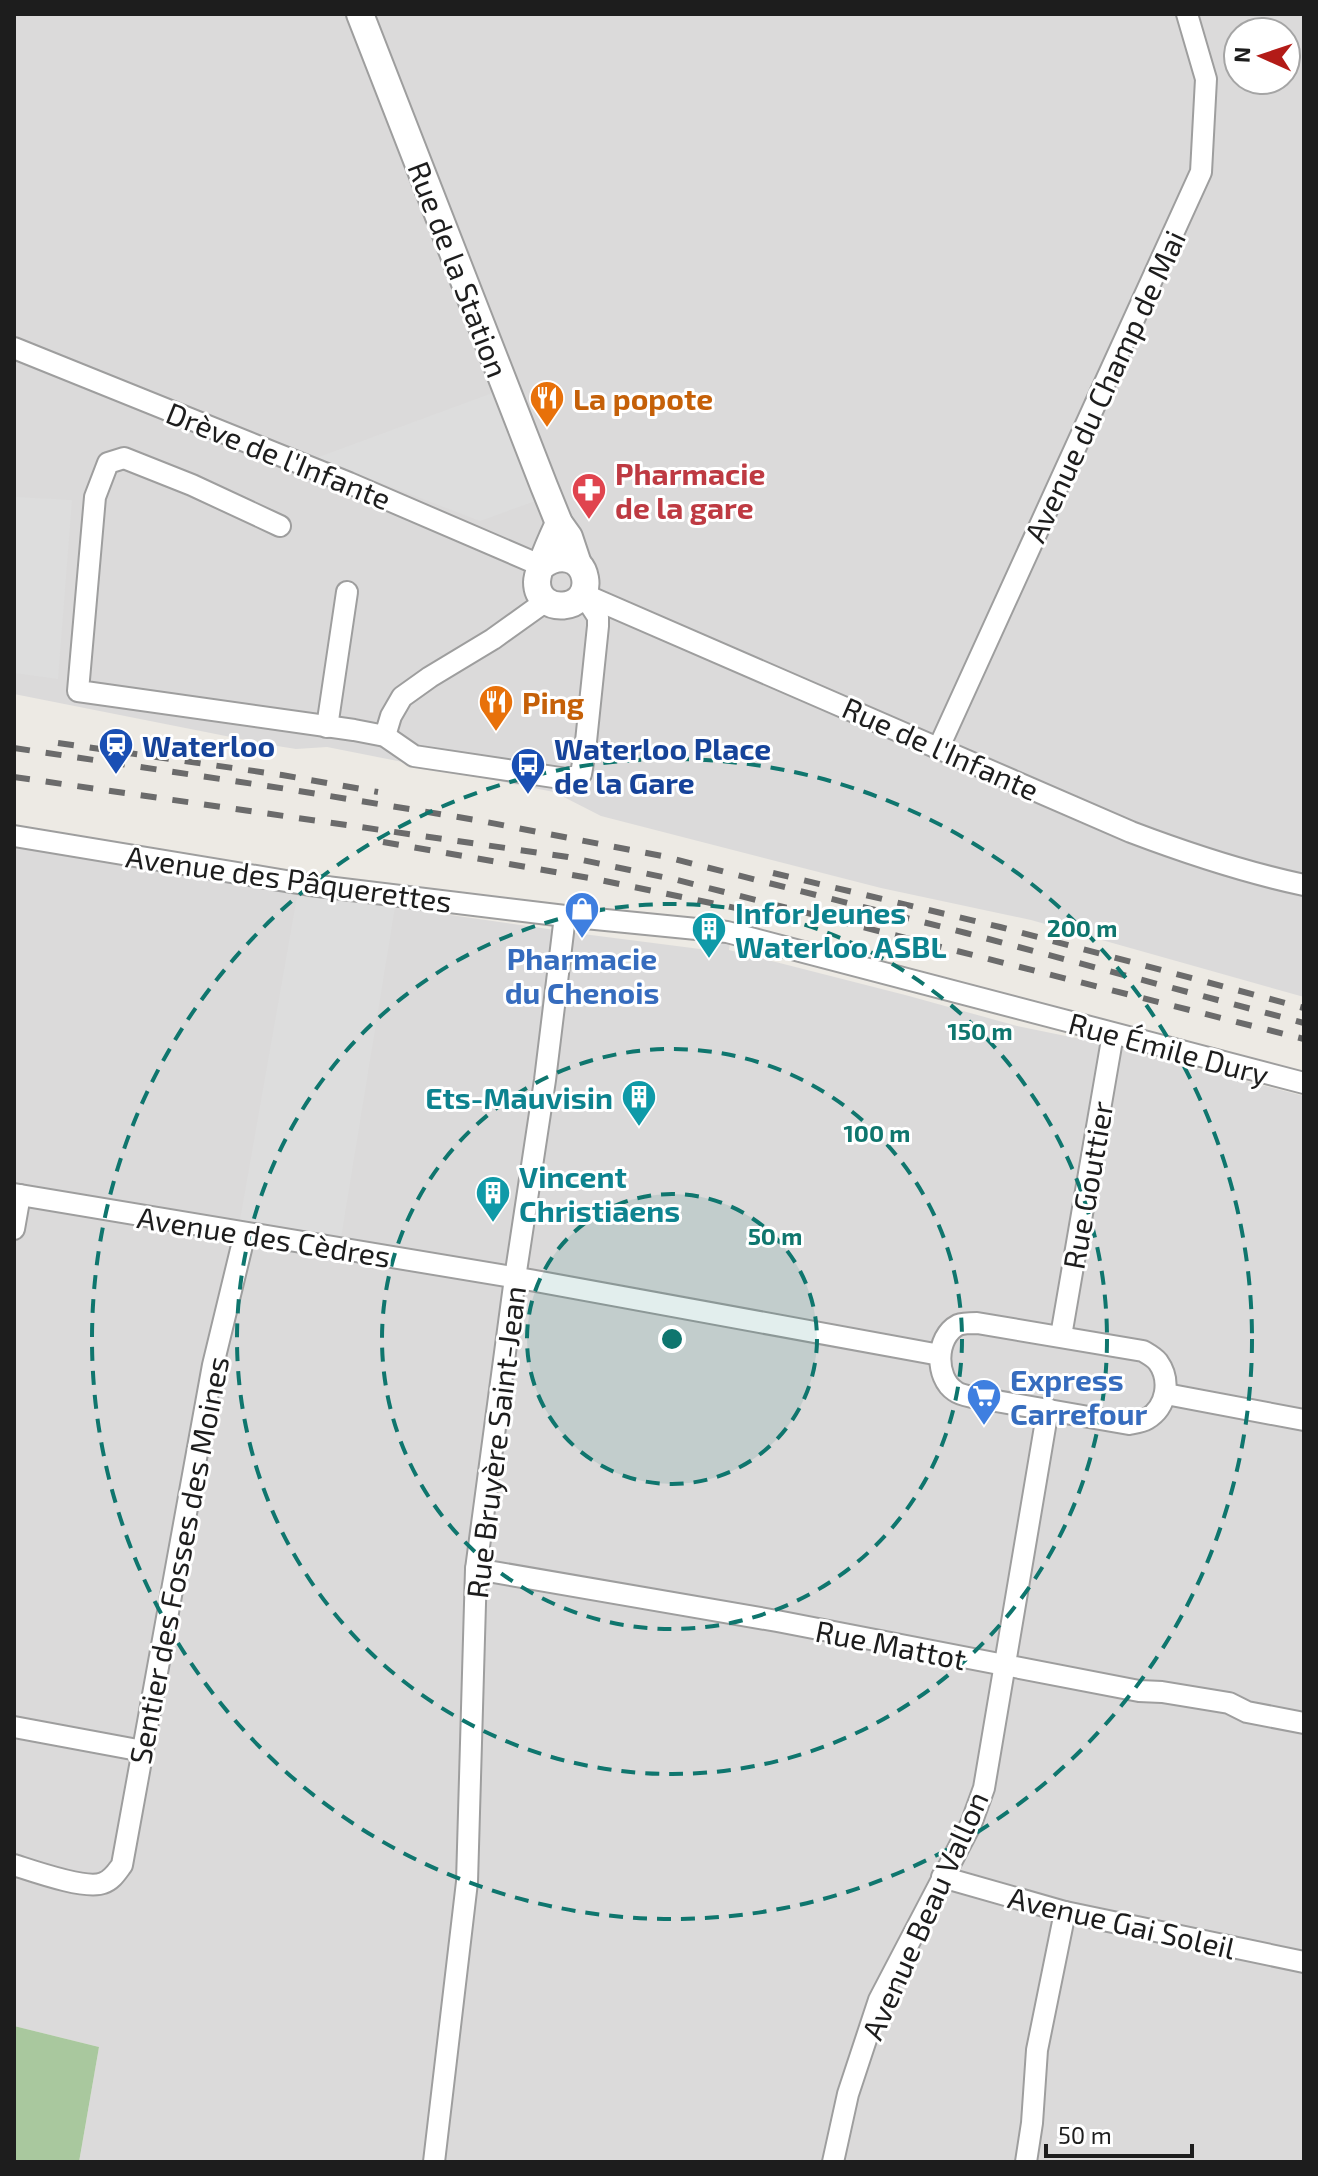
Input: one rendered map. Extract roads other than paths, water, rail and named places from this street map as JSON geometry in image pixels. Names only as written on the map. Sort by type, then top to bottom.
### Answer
[{"type":"street","name":"Rue de la Station","points":[[360,14],[559,523],[569,537],[578,564]]},
{"type":"street","name":"Avenue du Champ de Mai","points":[[939,747],[1201,172],[1206,79],[1187,14]]},
{"type":"street","name":"Drève de l'Infante","points":[[14,348],[349,483],[542,566]]},
{"type":"street","points":[[280,526],[192,485],[124,458],[108,463],[95,497],[78,691],[385,736],[414,756],[567,779],[581,774],[598,626],[598,617],[583,594]]},
{"type":"street","points":[[542,566],[560,557],[570,558],[584,572],[586,583],[583,594],[571,605],[562,607],[546,601],[540,594],[538,575],[559,523]]},
{"type":"street","points":[[327,727],[347,592]]},
{"type":"street","name":"Rue de l'Infante","points":[[583,594],[1131,832],[1196,857],[1304,885]]},
{"type":"street","points":[[385,736],[391,716],[402,697],[546,601]]},
{"type":"street","name":"Avenue des Pâquerettes","points":[[14,836],[310,885],[565,916]]},
{"type":"street","name":"Rue Émile Dury","points":[[565,916],[727,932],[1304,1083]]},
{"type":"street","name":"Rue Bruyère Saint-Jean","points":[[434,2162],[467,1882],[476,1569],[565,916]]},
{"type":"street","name":"Rue Gouttier","points":[[1061,1336],[1113,1034]]},
{"type":"street","points":[[14,1229],[17,1195]]},
{"type":"street","name":"Avenue des Cèdres","points":[[17,1195],[515,1278],[940,1355]]},
{"type":"street","name":"Sentier des Fosses des Moines","points":[[14,1865],[96,1885],[106,1883],[122,1865],[213,1365],[245,1233]]},
{"type":"street","points":[[977,1323],[1061,1336],[1143,1351],[1156,1359],[1164,1372],[1166,1394],[1160,1407],[1147,1419],[1129,1424],[973,1397],[956,1392],[942,1376],[940,1355],[947,1337],[958,1325],[977,1323]]},
{"type":"street","points":[[1166,1394],[1304,1420]]},
{"type":"street","points":[[1004,1666],[1048,1409]]},
{"type":"street","name":"Rue Mattot","points":[[476,1569],[777,1621],[1139,1691],[1229,1703],[1247,1712],[1304,1723]]},
{"type":"street","name":"Avenue Beau Vallon","points":[[833,2162],[848,2094],[879,2000],[971,1824],[984,1788],[1004,1666]]},
{"type":"street","points":[[14,1727],[143,1751]]},
{"type":"street","name":"Avenue Gai Soleil","points":[[942,1877],[1065,1912],[1304,1962]]},
{"type":"street","points":[[1026,2162],[1037,2050],[1065,1912]]},
{"type":"railway","points":[[58,743],[378,792]]},
{"type":"railway","points":[[14,748],[476,820],[662,856],[1304,1023]]},
{"type":"railway","points":[[14,777],[568,857],[677,880],[1304,1039]]},
{"type":"railway","points":[[383,842],[595,879],[745,910]]},
{"type":"railway","points":[[773,873],[1000,927],[1304,1008]]},
{"type":"place","name":"La popote","points":[[547,429]]},
{"type":"place","name":"Pharmacie de la gare","points":[[589,521]]},
{"type":"place","name":"Ping","points":[[496,733]]},
{"type":"place","name":"Waterloo","points":[[116,776]]},
{"type":"place","name":"Waterloo Place de la Gare","points":[[528,796]]},
{"type":"place","name":"Pharmacie du Chenois","points":[[582,940]]},
{"type":"place","name":"Infor Jeunes Waterloo ASBL","points":[[709,960]]},
{"type":"place","name":"Ets-Mauvisin","points":[[639,1128]]},
{"type":"place","name":"Vincent Christiaens","points":[[493,1224]]},
{"type":"place","name":"Express Carrefour","points":[[984,1427]]}]
